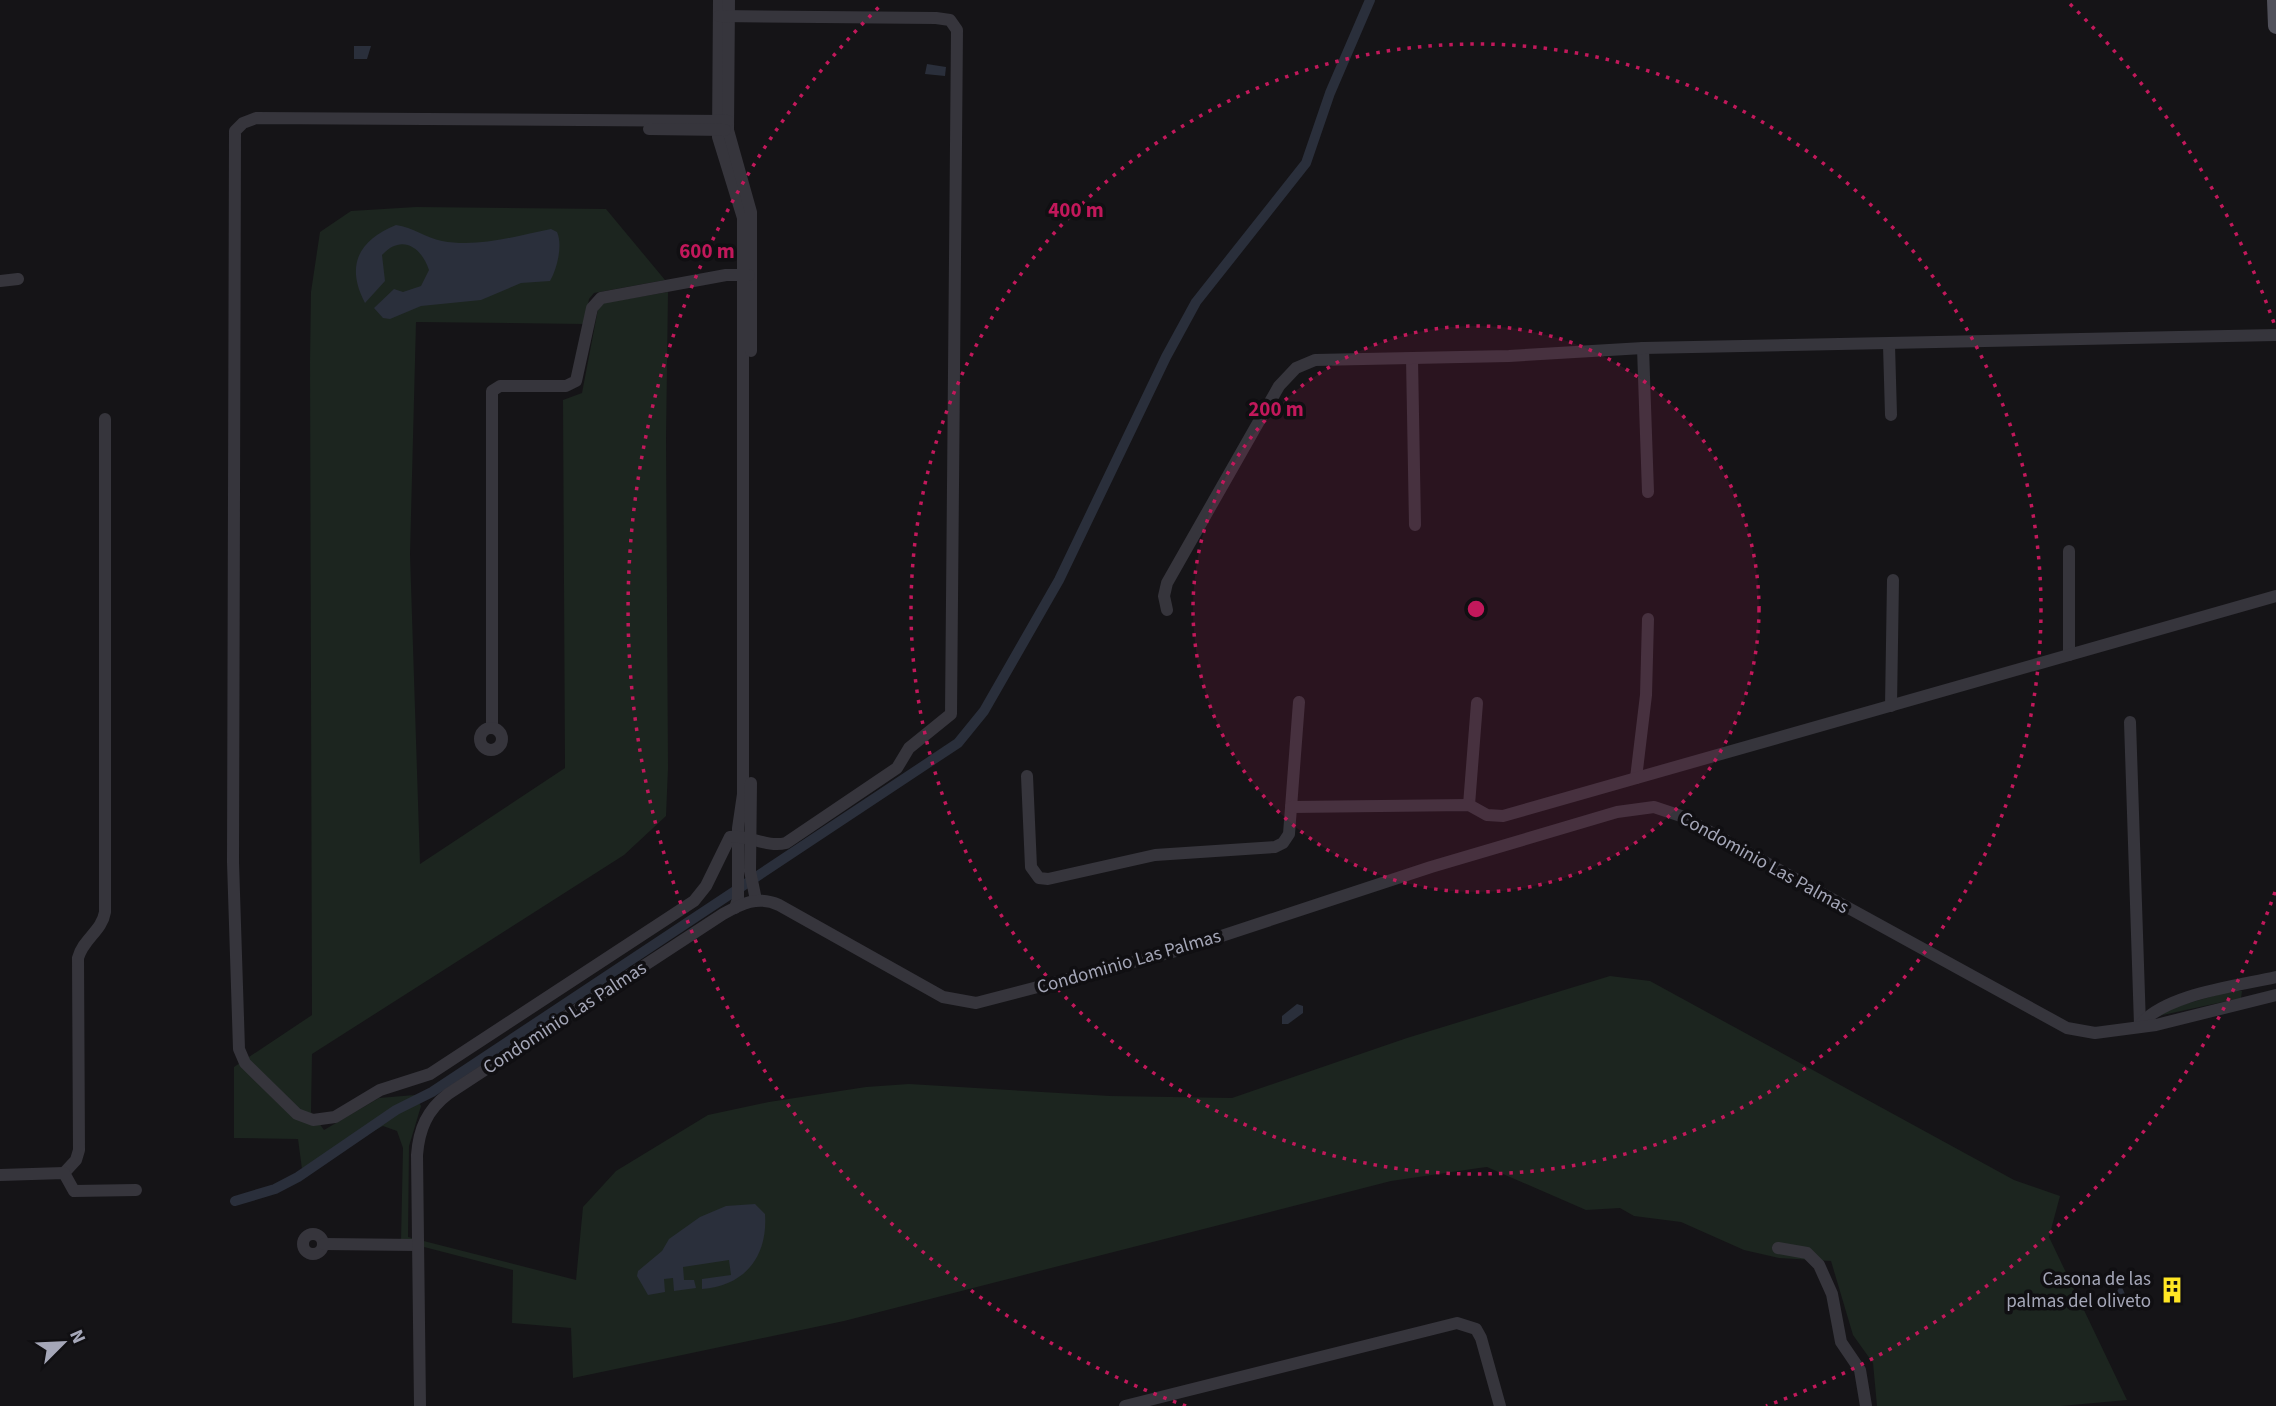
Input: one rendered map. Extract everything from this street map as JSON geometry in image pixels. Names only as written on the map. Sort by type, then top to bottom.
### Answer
[{"type":"main road","points":[[2275,0],[2276,26]]},
{"type":"street","points":[[719,0],[724,17]]},
{"type":"street","points":[[729,0],[724,17],[723,125],[743,213],[747,275],[751,877],[756,900]]},
{"type":"street","points":[[723,125],[256,118],[236,130],[233,862],[239,1049],[243,1060],[296,1114],[313,1120],[335,1117],[380,1090],[422,1078],[694,901],[706,886],[726,841],[737,836],[776,846],[786,843],[897,768],[909,748],[951,714],[954,705],[957,30],[950,20],[936,18],[724,17]]},
{"type":"street","points":[[735,908],[738,893],[737,836],[743,794],[747,275]]},
{"type":"street","points":[[492,728],[492,391],[498,387],[566,386],[576,382],[592,308],[601,298],[747,275]]},
{"type":"street","points":[[0,281],[18,279]]},
{"type":"street","points":[[1167,610],[1164,596],[1167,583],[1284,379],[1302,365],[1323,358],[1412,358],[1643,348],[2276,335]]},
{"type":"street","points":[[1889,345],[1891,415]]},
{"type":"street","points":[[1643,348],[1648,492]]},
{"type":"street","points":[[1412,358],[1415,525]]},
{"type":"street","points":[[0,1175],[64,1173],[76,1160],[79,1150],[78,958],[84,944],[101,925],[105,912],[105,419]]},
{"type":"street","points":[[2069,551],[2069,655]]},
{"type":"street","points":[[1891,706],[1893,580]]},
{"type":"street","points":[[1291,807],[1469,805],[1487,816],[1503,816],[2276,596]]},
{"type":"street","points":[[1636,778],[1646,695],[1648,619]]},
{"type":"street","points":[[1027,776],[1031,867],[1036,876],[1044,879],[1154,855],[1275,847],[1287,837],[1299,702]]},
{"type":"street","points":[[1469,805],[1477,703]]},
{"type":"street","points":[[2130,722],[2140,1025]]},
{"type":"street","name":"Condominio Las Palmas","points":[[420,1406],[418,1142],[424,1121],[434,1105],[735,908],[756,900],[772,902],[794,912],[943,997],[976,1003],[1176,951],[1431,867],[1617,812],[1654,807],[1681,816],[2056,1024],[2095,1033],[2168,1023],[2276,995]]},
{"type":"street","name":"Condominio Las Palmas","points":[[2140,1025],[2150,1013],[2169,1004],[2276,977]]},
{"type":"street","points":[[64,1173],[74,1191],[136,1190]]},
{"type":"street","points":[[324,1244],[418,1245]]},
{"type":"street","points":[[1778,1248],[1807,1253],[1819,1265],[1832,1294],[1841,1342],[1860,1370],[1866,1406]]},
{"type":"street","points":[[1125,1406],[1457,1323],[1476,1329],[1481,1338],[1500,1406]]},
{"type":"shaded area","points":[[416,207],[606,209],[665,280],[594,293],[589,299],[584,324],[416,322],[410,554],[420,864],[565,768],[563,400],[582,393],[598,309],[603,303],[668,292],[668,768],[666,816],[624,855],[312,1054],[311,1112],[324,1130],[379,1098],[415,1095],[421,1106],[409,1146],[408,1237],[576,1280],[583,1207],[616,1171],[708,1115],[769,1102],[866,1087],[909,1084],[1110,1096],[1232,1098],[1407,1038],[1610,976],[1650,981],[2014,1180],[2060,1196],[2049,1237],[2127,1400],[2061,1406],[1877,1406],[1873,1363],[1853,1335],[1831,1261],[1779,1258],[1744,1250],[1681,1222],[1634,1216],[1620,1208],[1586,1210],[1487,1167],[1391,1181],[844,1321],[573,1378],[571,1328],[512,1323],[513,1270],[401,1241],[403,1148],[397,1131],[383,1126],[302,1169],[298,1139],[234,1138],[234,1067],[312,1015],[310,362],[311,292],[320,232],[351,211]]},
{"type":"shaded area","points":[[2234,990],[2242,991],[2241,998],[2158,1016],[2161,1011]]},
{"type":"water","points":[[354,46],[371,46],[367,59],[354,59]]},
{"type":"water","points":[[927,64],[946,67],[945,76],[925,74]]},
{"type":"water","points":[[396,225],[436,240],[456,243],[497,240],[551,229],[557,232],[559,237],[555,270],[550,281],[521,283],[481,300],[421,306],[390,319],[383,318],[374,308],[394,289],[403,292],[421,286],[429,270],[416,249],[403,244],[396,245],[382,255],[385,281],[365,303],[356,277],[359,255],[373,238]]},
{"type":"water","points":[[1297,1004],[1303,1006],[1303,1013],[1288,1024],[1282,1024],[1282,1016]]},
{"type":"water","points":[[755,1204],[765,1214],[765,1229],[758,1255],[742,1275],[717,1287],[702,1289],[702,1279],[731,1275],[729,1260],[683,1267],[684,1280],[694,1280],[696,1288],[674,1291],[673,1278],[664,1279],[665,1292],[648,1295],[637,1276],[638,1271],[662,1251],[669,1239],[700,1217],[726,1206]]},
{"type":"water","points":[[2121,1285],[2132,1310],[2117,1308],[2112,1299]]},
{"type":"waterway","points":[[235,1201],[275,1189],[298,1177],[396,1110],[432,1092],[958,743],[984,711],[1059,580],[1166,357],[1196,302],[1306,163],[1330,93],[1370,0]]},
{"type":"place","name":"Casona de las palmas del oliveto","points":[[2172,1290]]}]
